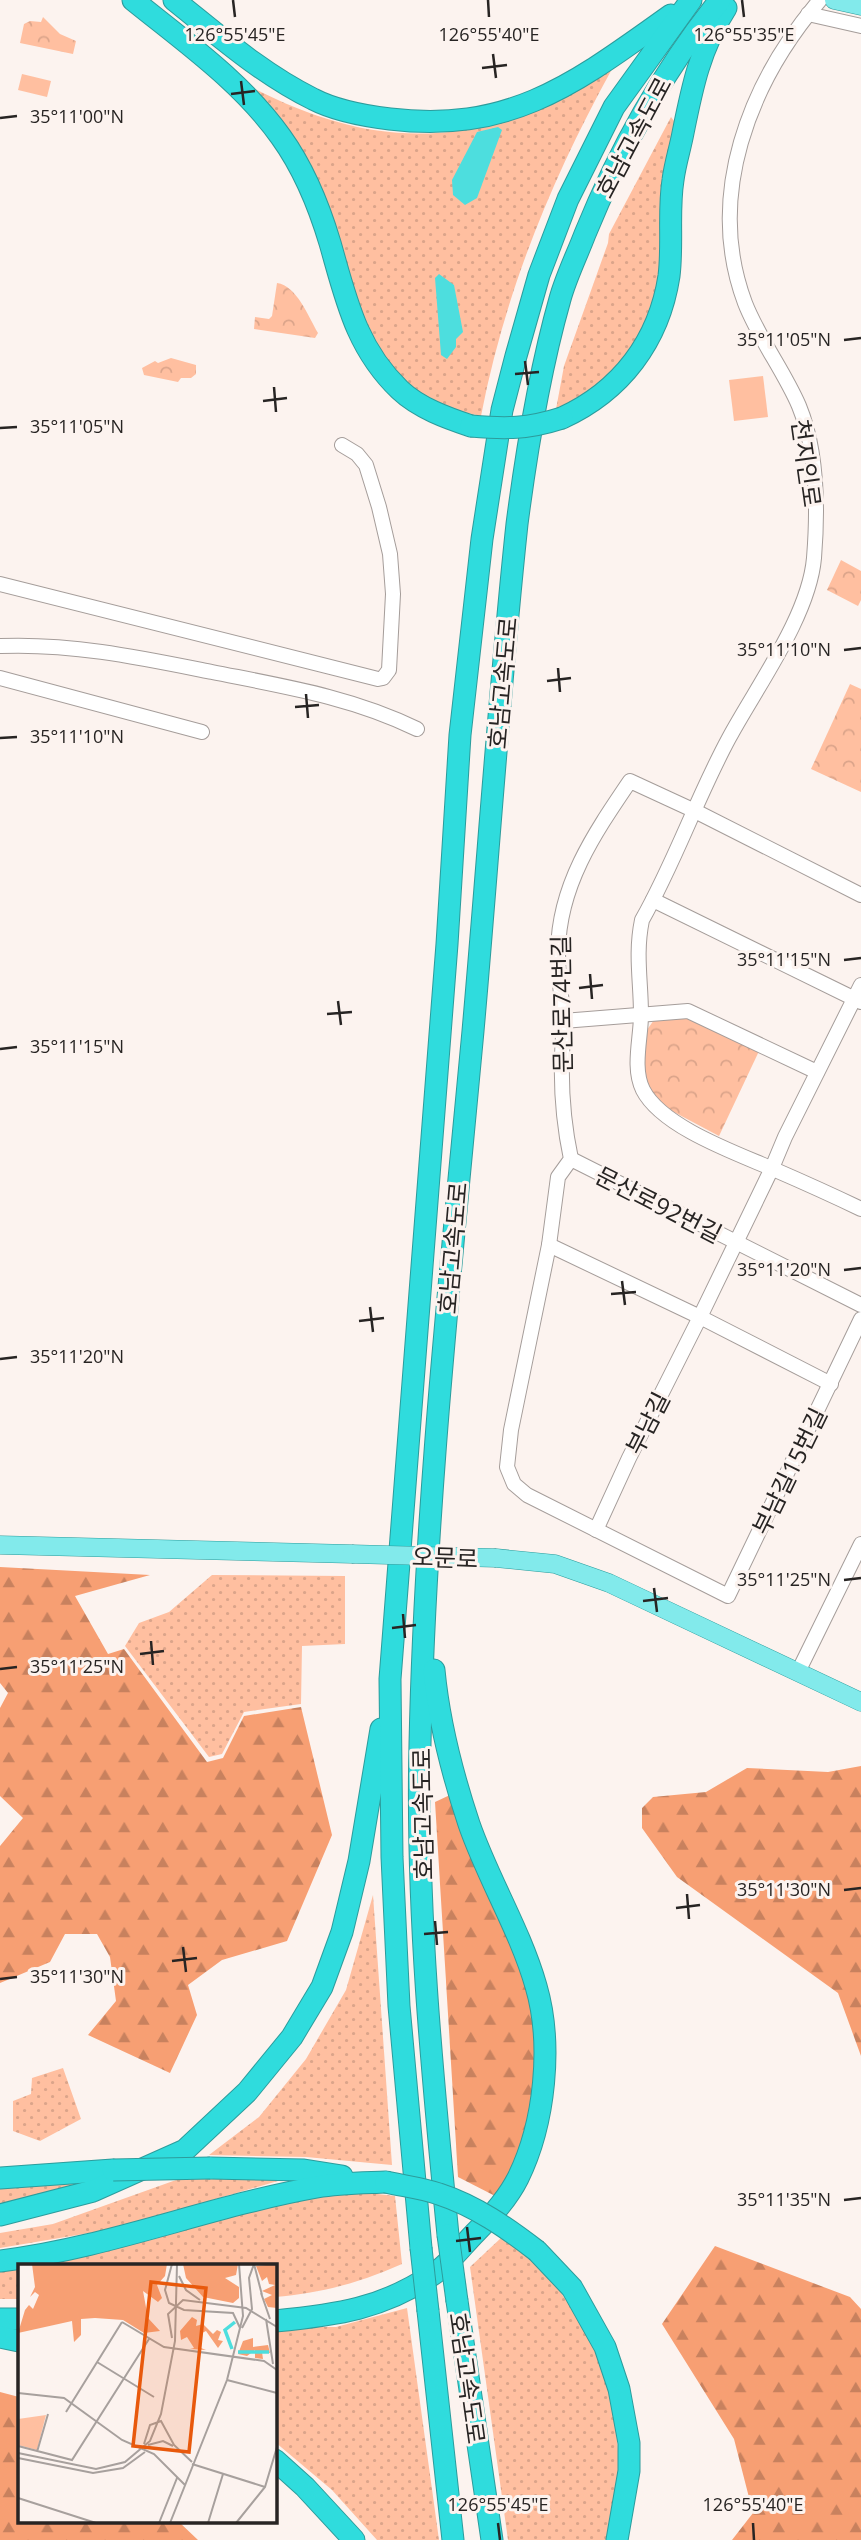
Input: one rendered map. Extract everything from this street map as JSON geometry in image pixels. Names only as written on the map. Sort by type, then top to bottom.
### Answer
[{"type":"highway","points":[[133,0],[235,83],[281,137],[309,183],[330,241],[345,298],[361,340],[379,367],[401,391],[422,406],[471,426],[504,429],[536,426],[585,407],[629,370],[646,345],[668,278],[672,182],[689,95],[703,52],[732,0]]},
{"type":"highway","points":[[174,0],[244,56],[314,100],[366,116],[419,123],[487,117],[541,100],[582,77],[689,2]]},
{"type":"highway","name":"호남고속도로","points":[[492,2540],[448,2235],[430,2057],[421,1863],[420,1748],[435,1431],[507,618],[530,428],[561,295],[600,196],[641,112],[685,44],[720,0]]},
{"type":"highway","name":"호남고속도로","points":[[453,2540],[421,2248],[399,2006],[392,1857],[390,1679],[447,944],[460,735],[482,539],[502,410],[539,275],[568,199],[614,107],[689,2]]},
{"type":"highway","points":[[276,2321],[330,2316],[378,2304],[436,2272],[492,2216],[517,2179],[534,2139],[543,2087],[545,2042],[537,1987],[470,1826],[447,1755],[437,1705],[426,1594]]},
{"type":"highway","points":[[0,2215],[93,2191],[185,2150],[247,2092],[292,2037],[322,1987],[342,1932],[359,1861],[390,1679]]},
{"type":"highway","points":[[0,2178],[114,2170],[304,2170],[438,2193],[499,2222],[537,2250],[572,2288],[606,2347],[619,2389],[629,2443],[629,2471],[617,2540]]},
{"type":"highway","points":[[0,2261],[95,2243],[238,2204],[320,2186],[386,2182]]},
{"type":"highway","points":[[0,2319],[18,2319]]},
{"type":"highway","points":[[0,2337],[18,2341]]},
{"type":"highway","points":[[276,2461],[305,2487],[354,2540]]},
{"type":"main road","points":[[834,0],[861,6]]},
{"type":"main road","name":"오문로","points":[[0,1545],[496,1558],[555,1564],[609,1583],[861,1702]]},
{"type":"street","name":"천지인로","points":[[772,1168],[715,1144],[669,1118],[656,1107],[642,1088],[639,1075],[641,1015],[637,945],[642,920],[729,739],[805,600],[812,575],[815,505],[805,423],[745,303],[733,264],[729,221],[733,164],[745,128],[768,76],[820,0]]},
{"type":"street","points":[[808,14],[861,26]]},
{"type":"street","points":[[0,584],[383,678],[388,670],[393,594],[390,554],[366,465],[357,454],[342,445]]},
{"type":"street","points":[[0,646],[32,645],[110,652],[323,693],[393,717],[417,729]]},
{"type":"street","points":[[0,678],[202,732]]},
{"type":"street","name":"문산로74번길","points":[[571,1159],[565,1134],[563,1021],[559,990],[558,950],[563,906],[589,841],[630,781],[861,895]]},
{"type":"street","points":[[653,900],[858,1001]]},
{"type":"street","name":"부남길","points":[[596,1530],[817,1072],[858,1001],[861,985]]},
{"type":"street","points":[[563,1021],[688,1011],[817,1072]]},
{"type":"street","points":[[571,1159],[558,1177],[549,1245],[511,1430],[507,1467],[514,1484],[527,1495],[596,1530]]},
{"type":"street","name":"문산로92번길","points":[[571,1159],[861,1305]]},
{"type":"street","points":[[772,1168],[861,1209]]},
{"type":"street","points":[[549,1245],[700,1317]]},
{"type":"street","name":"부남길15번길","points":[[700,1317],[831,1384]]},
{"type":"street","name":"부남길15번길","points":[[596,1530],[728,1596],[861,1320]]},
{"type":"street","points":[[798,1672],[861,1545]]},
{"type":"green space","points":[[43,17],[60,34],[76,41],[73,54],[20,43],[24,24],[30,21],[41,22]]},
{"type":"green space","points":[[612,69],[569,153],[533,238],[503,325],[481,416],[440,407],[402,387],[360,318],[342,250],[249,86],[321,117],[355,127],[425,133],[498,123],[537,110],[566,97]]},
{"type":"green space","points":[[22,74],[51,81],[47,97],[18,90]]},
{"type":"green space","points":[[671,117],[674,121],[671,240],[646,345],[554,420],[564,366],[609,234]]},
{"type":"green space","points":[[277,283],[290,290],[301,303],[318,333],[315,338],[254,329],[255,317],[269,319],[272,316]]},
{"type":"green space","points":[[171,358],[196,365],[196,374],[191,378],[181,378],[178,382],[144,375],[142,368],[155,361],[158,363]]},
{"type":"green space","points":[[763,376],[768,417],[734,421],[729,380]]},
{"type":"green space","points":[[841,560],[861,571],[861,600],[858,606],[827,590]]},
{"type":"green space","points":[[850,684],[861,689],[861,792],[811,769]]},
{"type":"green space","points":[[685,1016],[760,1049],[719,1136],[672,1111],[648,1091],[644,1069],[644,1034],[654,1020]]},
{"type":"green space","points":[[0,1567],[150,1575],[75,1596],[108,1654],[124,1649],[207,1762],[223,1758],[244,1716],[301,1707],[332,1835],[287,1941],[222,1960],[188,1985],[197,2015],[170,2073],[88,2035],[116,2001],[110,1957],[97,1934],[65,1934],[50,1962],[0,1983],[0,1846],[23,1818],[0,1796],[0,1708],[8,1693],[0,1683]]},
{"type":"green space","points":[[212,1575],[345,1576],[345,1644],[302,1646],[301,1704],[244,1712],[222,1754],[209,1757],[125,1646],[139,1623],[169,1612]]},
{"type":"green space","points":[[861,1766],[861,2056],[838,1993],[677,1877],[642,1828],[642,1808],[653,1797],[706,1792],[747,1768],[828,1772]]},
{"type":"green space","points":[[450,1795],[516,1941],[537,2021],[531,2145],[501,2199],[458,2177],[435,1802]]},
{"type":"green space","points":[[373,1895],[392,2165],[306,2157],[209,2155],[259,2117],[306,2059],[346,1990]]},
{"type":"green space","points":[[63,2068],[81,2119],[40,2141],[13,2131],[13,2101],[31,2094],[32,2078]]},
{"type":"green space","points":[[295,2176],[113,2229],[0,2248],[0,2233],[53,2224],[176,2180]]},
{"type":"green space","points":[[96,2180],[0,2206],[0,2182]]},
{"type":"green space","points":[[342,2190],[395,2196],[402,2264],[340,2286],[276,2297],[276,2264],[18,2264],[18,2299],[0,2299],[0,2267],[151,2240],[307,2195]]},
{"type":"green space","points":[[502,2237],[543,2267],[591,2336],[614,2401],[620,2476],[606,2540],[508,2540],[470,2267]]},
{"type":"green space","points":[[715,2246],[850,2297],[861,2309],[861,2540],[732,2540],[753,2513],[734,2439],[662,2324]]},
{"type":"green space","points":[[407,2308],[439,2540],[377,2540],[332,2490],[276,2443],[276,2327],[336,2327]]},
{"type":"green space","points":[[0,2392],[18,2397],[18,2522],[179,2522],[198,2540],[0,2540]]},
{"type":"water","points":[[498,127],[502,130],[477,198],[465,205],[453,195],[452,180],[477,132]]},
{"type":"water","points":[[439,274],[454,285],[463,332],[456,339],[456,347],[447,359],[441,355],[435,278]]}]
